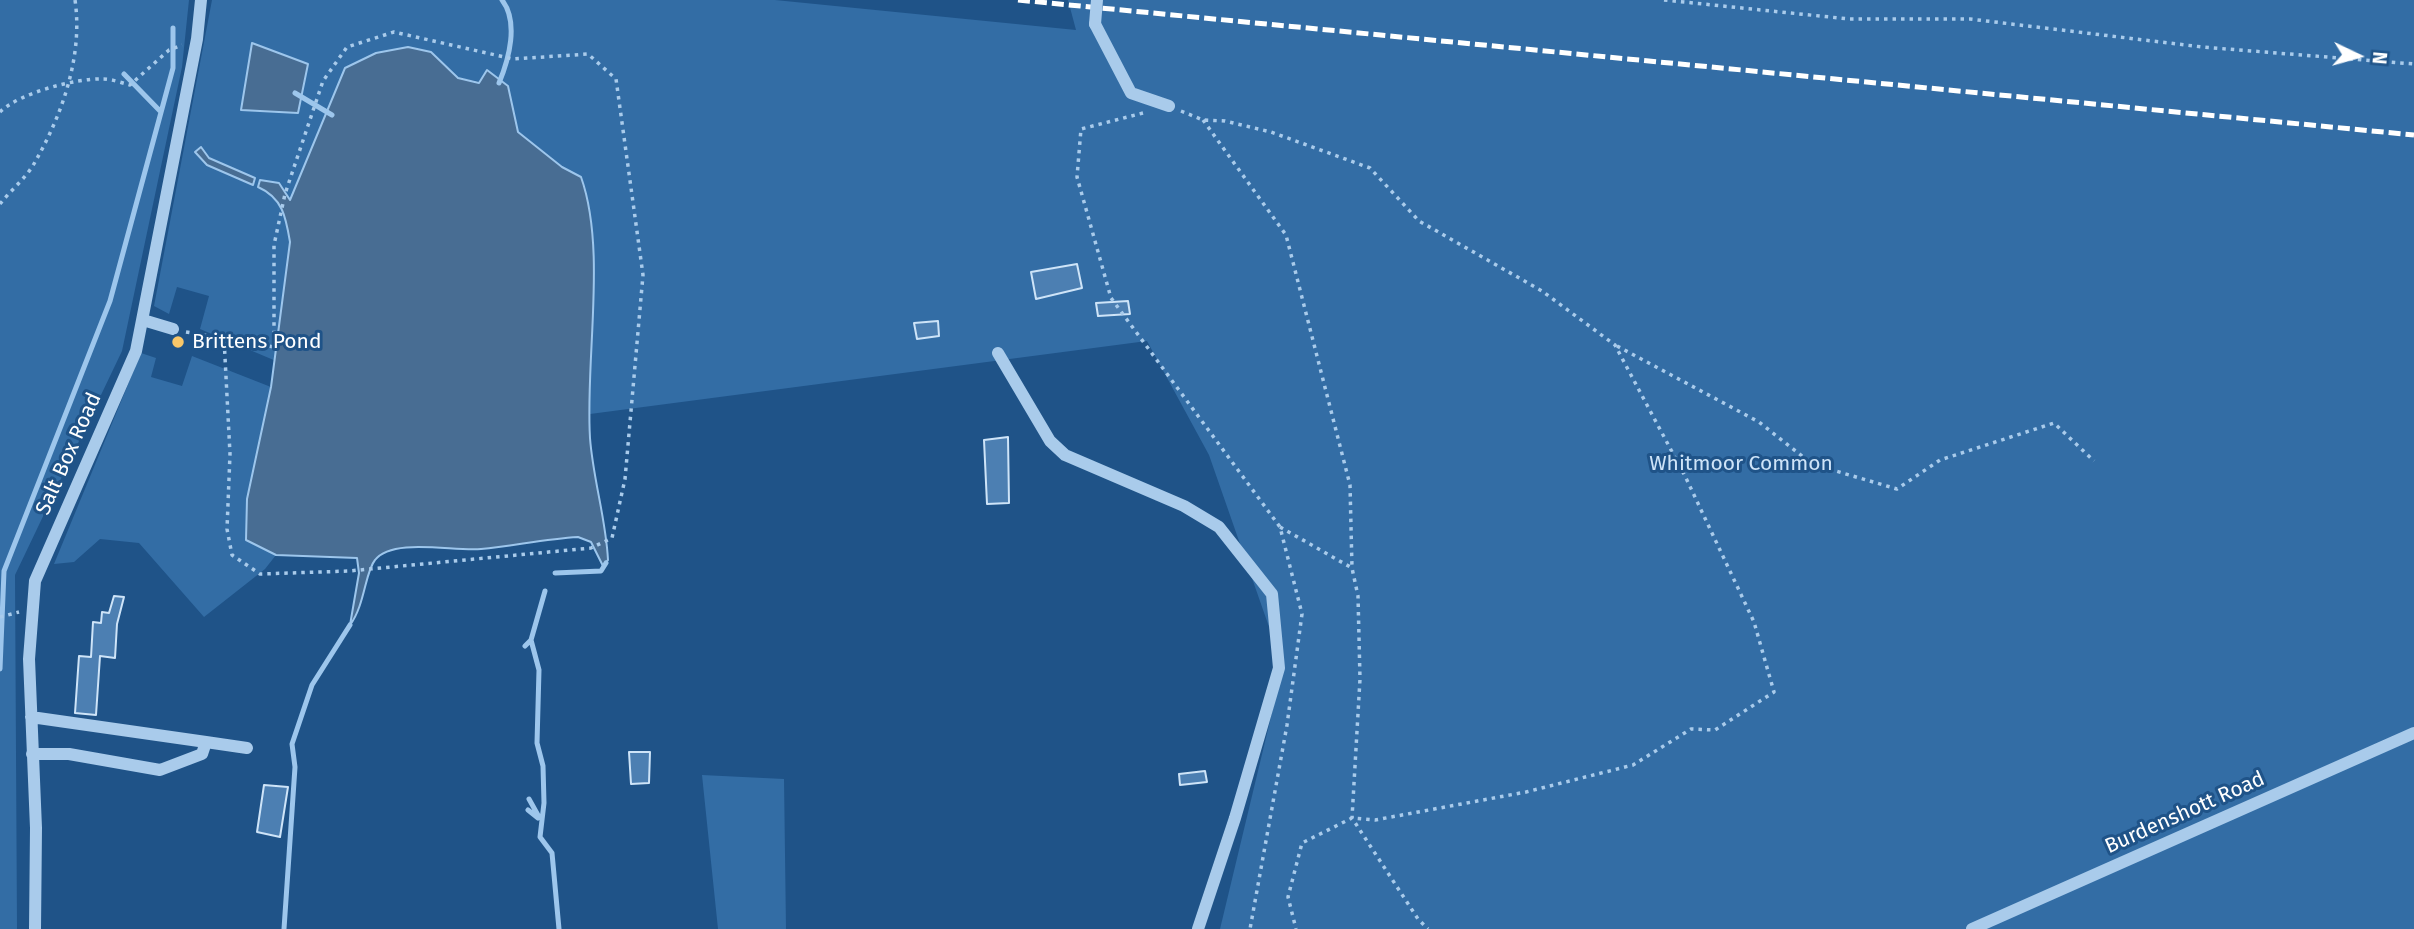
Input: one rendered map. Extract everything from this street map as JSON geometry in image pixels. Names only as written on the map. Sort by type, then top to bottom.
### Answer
[{"type":"street","name":"Salt Box Road","points":[[34,929],[36,828],[29,659],[35,581],[136,351],[197,39],[201,0]]},
{"type":"street","points":[[1097,0],[1095,24],[1131,93],[1169,106]]},
{"type":"street","points":[[143,320],[173,329]]},
{"type":"street","points":[[998,353],[1050,442],[1065,455],[1184,506],[1219,527],[1272,594],[1279,668],[1236,818],[1198,929]]},
{"type":"street","points":[[31,717],[247,748]]},
{"type":"street","name":"Burdenshott Road","points":[[1972,929],[2414,733]]},
{"type":"street","points":[[32,754],[69,754],[160,770],[202,754],[205,742]]},
{"type":"path","points":[[0,204],[35,163],[69,83],[79,30],[75,0]]},
{"type":"path","points":[[1664,0],[1849,19],[1970,19],[2202,47],[2414,64]]},
{"type":"path","points":[[173,329],[224,338],[274,347],[274,244],[285,194],[323,81],[347,47],[394,32],[513,59],[587,54],[616,79],[643,275],[625,479],[612,538],[591,548],[379,568],[260,574],[232,555],[227,529],[230,454],[224,338]]},
{"type":"path","points":[[0,112],[9,103],[69,83],[104,79],[130,85],[169,50],[187,44]]},
{"type":"path","points":[[1169,106],[1203,120],[1226,121],[1271,132],[1370,168],[1419,220],[1542,291],[1615,345],[1759,422],[1812,464],[1897,489],[1940,460],[2054,423],[2094,461]]},
{"type":"path","points":[[1144,112],[1081,129],[1077,177],[1111,298],[1280,527],[1302,614],[1287,725],[1250,929]]},
{"type":"path","points":[[1203,120],[1286,234],[1350,485],[1352,568],[1358,596],[1360,679],[1352,818],[1418,919],[1428,929]]},
{"type":"path","points":[[1296,929],[1288,897],[1302,844],[1352,818],[1375,820],[1512,794],[1633,765],[1691,729],[1715,730],[1774,692],[1754,622],[1686,478],[1615,345]]},
{"type":"path","points":[[1280,527],[1352,568]]},
{"type":"path","points":[[0,617],[17,612]]},
{"type":"green space","points":[[0,0],[189,0],[182,67],[122,351],[15,575],[17,929],[0,929]]},
{"type":"green space","name":"Whitmoor Common","points":[[212,0],[775,0],[1076,30],[1068,0],[2414,0],[2414,929],[1220,929],[1283,667],[1209,455],[1147,341],[590,414],[590,236],[581,177],[562,167],[518,132],[508,86],[458,78],[431,52],[408,47],[345,68],[290,202],[286,219],[290,242],[276,361],[200,329],[209,296],[177,287],[169,314],[154,306]]},
{"type":"green space","points":[[141,353],[156,358],[151,377],[182,386],[192,356],[271,387],[247,499],[246,539],[276,555],[265,569],[204,617],[139,543],[100,539],[74,562],[54,564]]},
{"type":"green space","points":[[702,775],[784,779],[786,929],[718,929]]},
{"type":"shaded area","points":[[252,43],[308,64],[298,113],[241,110]]},
{"type":"shaded area","name":"Brittens Pond","points":[[408,47],[431,52],[458,78],[479,83],[487,70],[508,86],[518,132],[562,167],[581,177],[589,206],[593,237],[590,438],[608,560],[603,566],[591,542],[578,537],[481,549],[396,549],[375,560],[359,608],[350,625],[359,573],[357,558],[276,555],[246,540],[247,499],[271,387],[290,242],[285,217],[278,203],[258,187],[260,180],[279,183],[290,200],[345,68],[376,53]]},
{"type":"shaded area","points":[[201,147],[209,158],[255,178],[253,185],[207,165],[195,152]]},
{"type":"building","points":[[1077,264],[1082,288],[1036,299],[1031,272]]},
{"type":"building","points":[[1128,301],[1130,314],[1098,316],[1096,303]]},
{"type":"building","points":[[938,321],[939,336],[917,339],[914,323]]},
{"type":"building","points":[[1008,437],[1009,503],[987,504],[984,440]]},
{"type":"building","points":[[114,596],[124,597],[117,624],[115,658],[100,656],[96,715],[75,713],[79,656],[91,657],[93,622],[101,623],[102,612],[109,613]]},
{"type":"building","points":[[629,752],[650,752],[649,783],[631,784]]},
{"type":"building","points":[[1205,771],[1207,782],[1180,785],[1179,774]]},
{"type":"building","points":[[264,785],[288,787],[280,837],[257,832]]},
{"type":"waterway","points":[[499,83],[511,41],[510,19],[502,0]]},
{"type":"waterway","points":[[0,669],[4,571],[110,301],[173,68],[173,28]]},
{"type":"waterway","points":[[124,74],[161,112]]},
{"type":"waterway","points":[[295,93],[332,115]]},
{"type":"waterway","points":[[555,573],[601,571],[606,563]]},
{"type":"waterway","points":[[525,646],[531,640],[545,591]]},
{"type":"waterway","points":[[284,929],[295,767],[292,744],[312,685],[350,625]]},
{"type":"waterway","points":[[531,640],[539,670],[537,743],[543,766],[544,803],[540,837],[552,853],[559,929]]},
{"type":"waterway","points":[[529,799],[539,817]]},
{"type":"waterway","points":[[528,810],[538,818]]},
{"type":"railway","points":[[1018,0],[2414,135]]},
{"type":"place","name":"Brittens Pond","points":[[178,342]]}]
